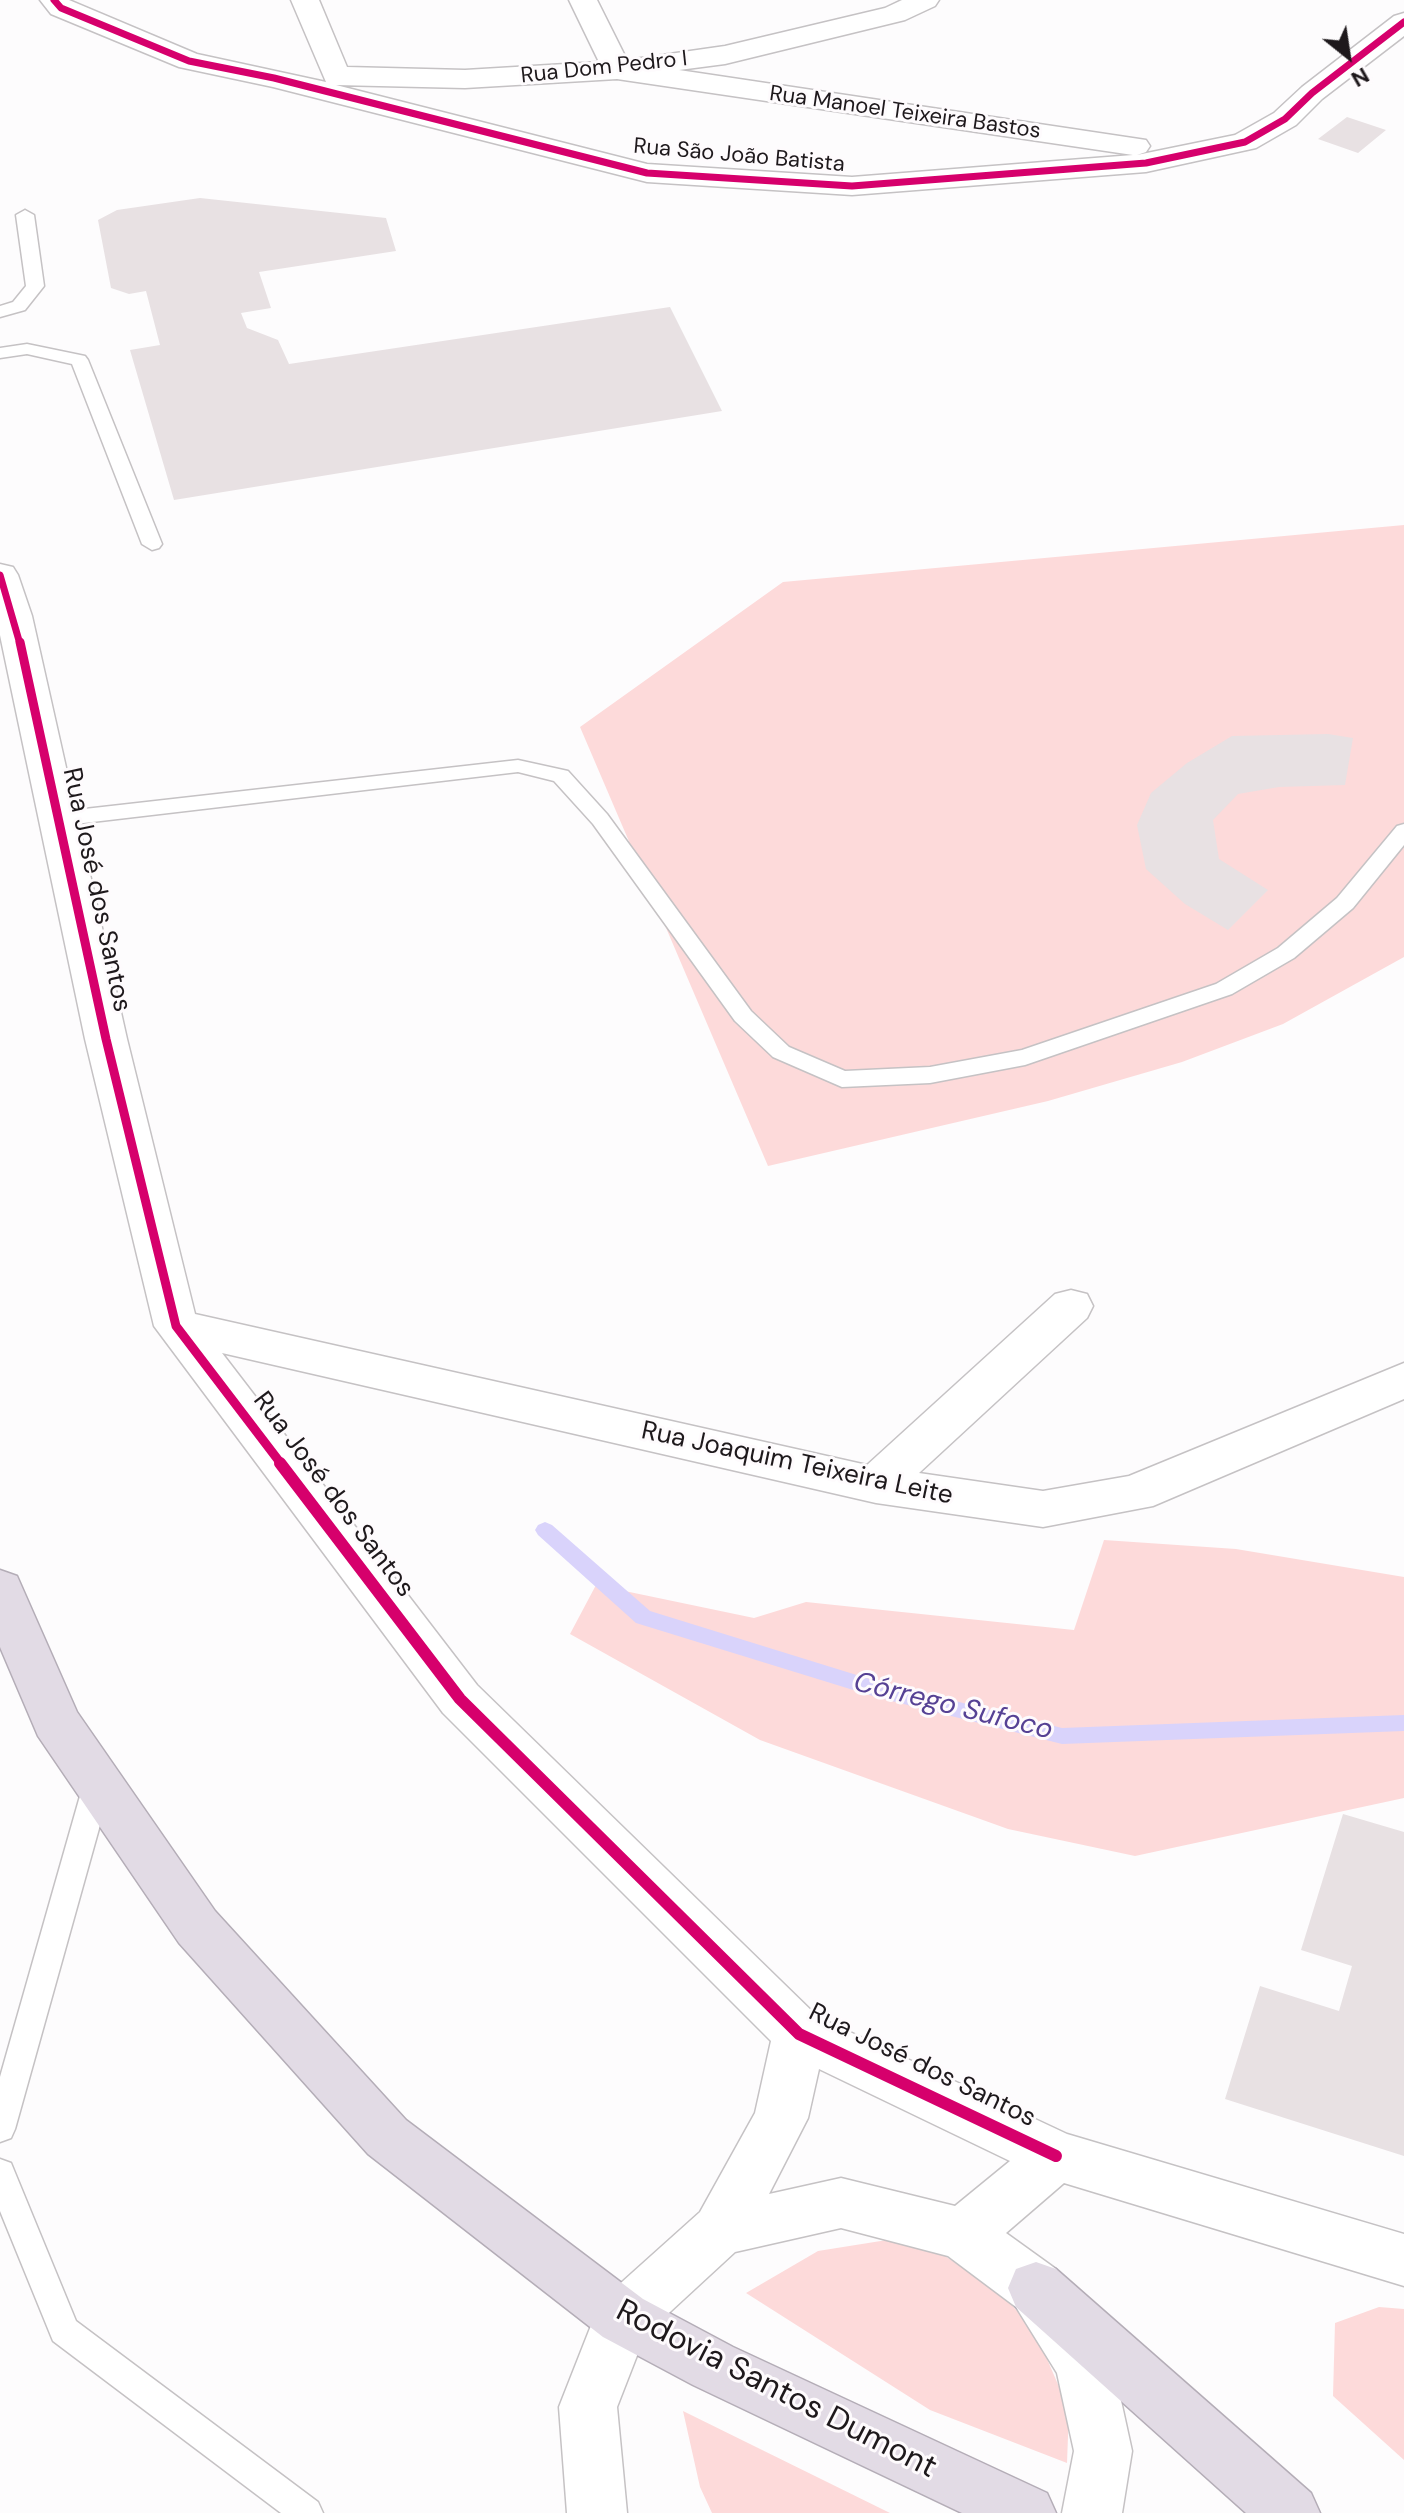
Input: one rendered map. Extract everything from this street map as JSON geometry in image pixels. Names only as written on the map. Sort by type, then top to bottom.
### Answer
[{"type":"highway","name":"Rodovia Santos Dumont","points":[[0,1589],[56,1722],[197,1927],[387,2137],[623,2318],[713,2366],[1026,2513]]},
{"type":"highway","points":[[1036,2288],[1290,2513]]},
{"type":"street","name":"Rua São João Batista","points":[[54,0],[61,8],[189,61],[274,78],[647,173],[852,186],[1146,163],[1245,142],[1285,119],[1312,93],[1404,22]]},
{"type":"street","points":[[305,0],[336,76]]},
{"type":"street","points":[[583,0],[617,70]]},
{"type":"street","name":"Rua Dom Pedro I","points":[[274,78],[465,79],[617,70],[725,55],[925,0]]},
{"type":"street","name":"Rua Manoel Teixeira Bastos","points":[[617,70],[1192,155]]},
{"type":"street","name":"Rua José dos Santos","points":[[0,575],[14,616],[106,1039],[176,1326],[460,1699],[799,2034],[1056,2156],[1404,2260]]},
{"type":"street","points":[[876,1485],[1071,1306]]},
{"type":"street","name":"Rua Joaquim Teixeira Leite","points":[[176,1326],[876,1485],[1043,1509],[1136,1493],[1404,1380]]},
{"type":"street","points":[[597,2513],[588,2407],[623,2318],[720,2230],[781,2118],[799,2034]]},
{"type":"street","points":[[963,2234],[1056,2156]]},
{"type":"street","points":[[720,2230],[841,2203],[963,2234],[1036,2288],[1084,2364],[1103,2451],[1092,2513]]},
{"type":"lane","points":[[0,312],[19,306],[35,286],[25,215]]},
{"type":"lane","points":[[0,353],[27,349],[79,360],[152,544]]},
{"type":"lane","points":[[58,819],[518,766],[561,776],[600,819],[743,1016],[781,1052],[842,1079],[930,1075],[1025,1057],[1224,989],[1286,953],[1345,903],[1404,831]]},
{"type":"lane","points":[[0,2129],[98,1782]]},
{"type":"lane","points":[[0,2173],[64,2331],[307,2513]]},
{"type":"shaded area","points":[[1404,525],[1404,957],[1283,1024],[1182,1062],[1048,1101],[768,1166],[580,727],[783,582]]},
{"type":"shaded area","points":[[1104,1540],[1236,1549],[1404,1577],[1404,1798],[1135,1856],[1008,1829],[760,1740],[570,1634],[596,1585],[754,1618],[806,1602],[1074,1630]]},
{"type":"shaded area","points":[[887,2240],[945,2256],[1002,2294],[1035,2331],[1069,2410],[1067,2463],[930,2410],[746,2293],[818,2251]]},
{"type":"shaded area","points":[[1379,2307],[1404,2309],[1404,2460],[1333,2396],[1335,2323]]},
{"type":"shaded area","points":[[683,2411],[890,2513],[712,2513],[700,2487]]},
{"type":"building","points":[[1347,117],[1386,130],[1358,153],[1318,139]]},
{"type":"building","points":[[200,198],[386,218],[396,251],[259,272],[271,308],[241,313],[247,328],[278,340],[289,364],[670,307],[722,411],[174,500],[130,350],[160,345],[146,291],[129,294],[111,288],[98,220],[117,210]]},
{"type":"building","points":[[1328,734],[1353,738],[1345,785],[1279,787],[1238,794],[1213,820],[1219,859],[1268,890],[1228,930],[1185,904],[1146,869],[1137,825],[1151,793],[1187,763],[1232,736]]},
{"type":"building","points":[[1343,1814],[1404,1832],[1404,2156],[1225,2099],[1260,1986],[1339,2011],[1352,1966],[1301,1950]]},
{"type":"waterway","name":"Córrego Sufoco","points":[[545,1530],[643,1617],[876,1689],[1062,1736],[1404,1723]]},
{"type":"cycle path","points":[[54,0],[61,8],[189,61],[274,78],[647,173],[852,186],[1146,163],[1245,142],[1285,119],[1312,93],[1404,22]]},
{"type":"cycle path","points":[[0,575],[14,616],[106,1039],[176,1326],[460,1699],[799,2034],[1056,2156]]}]
